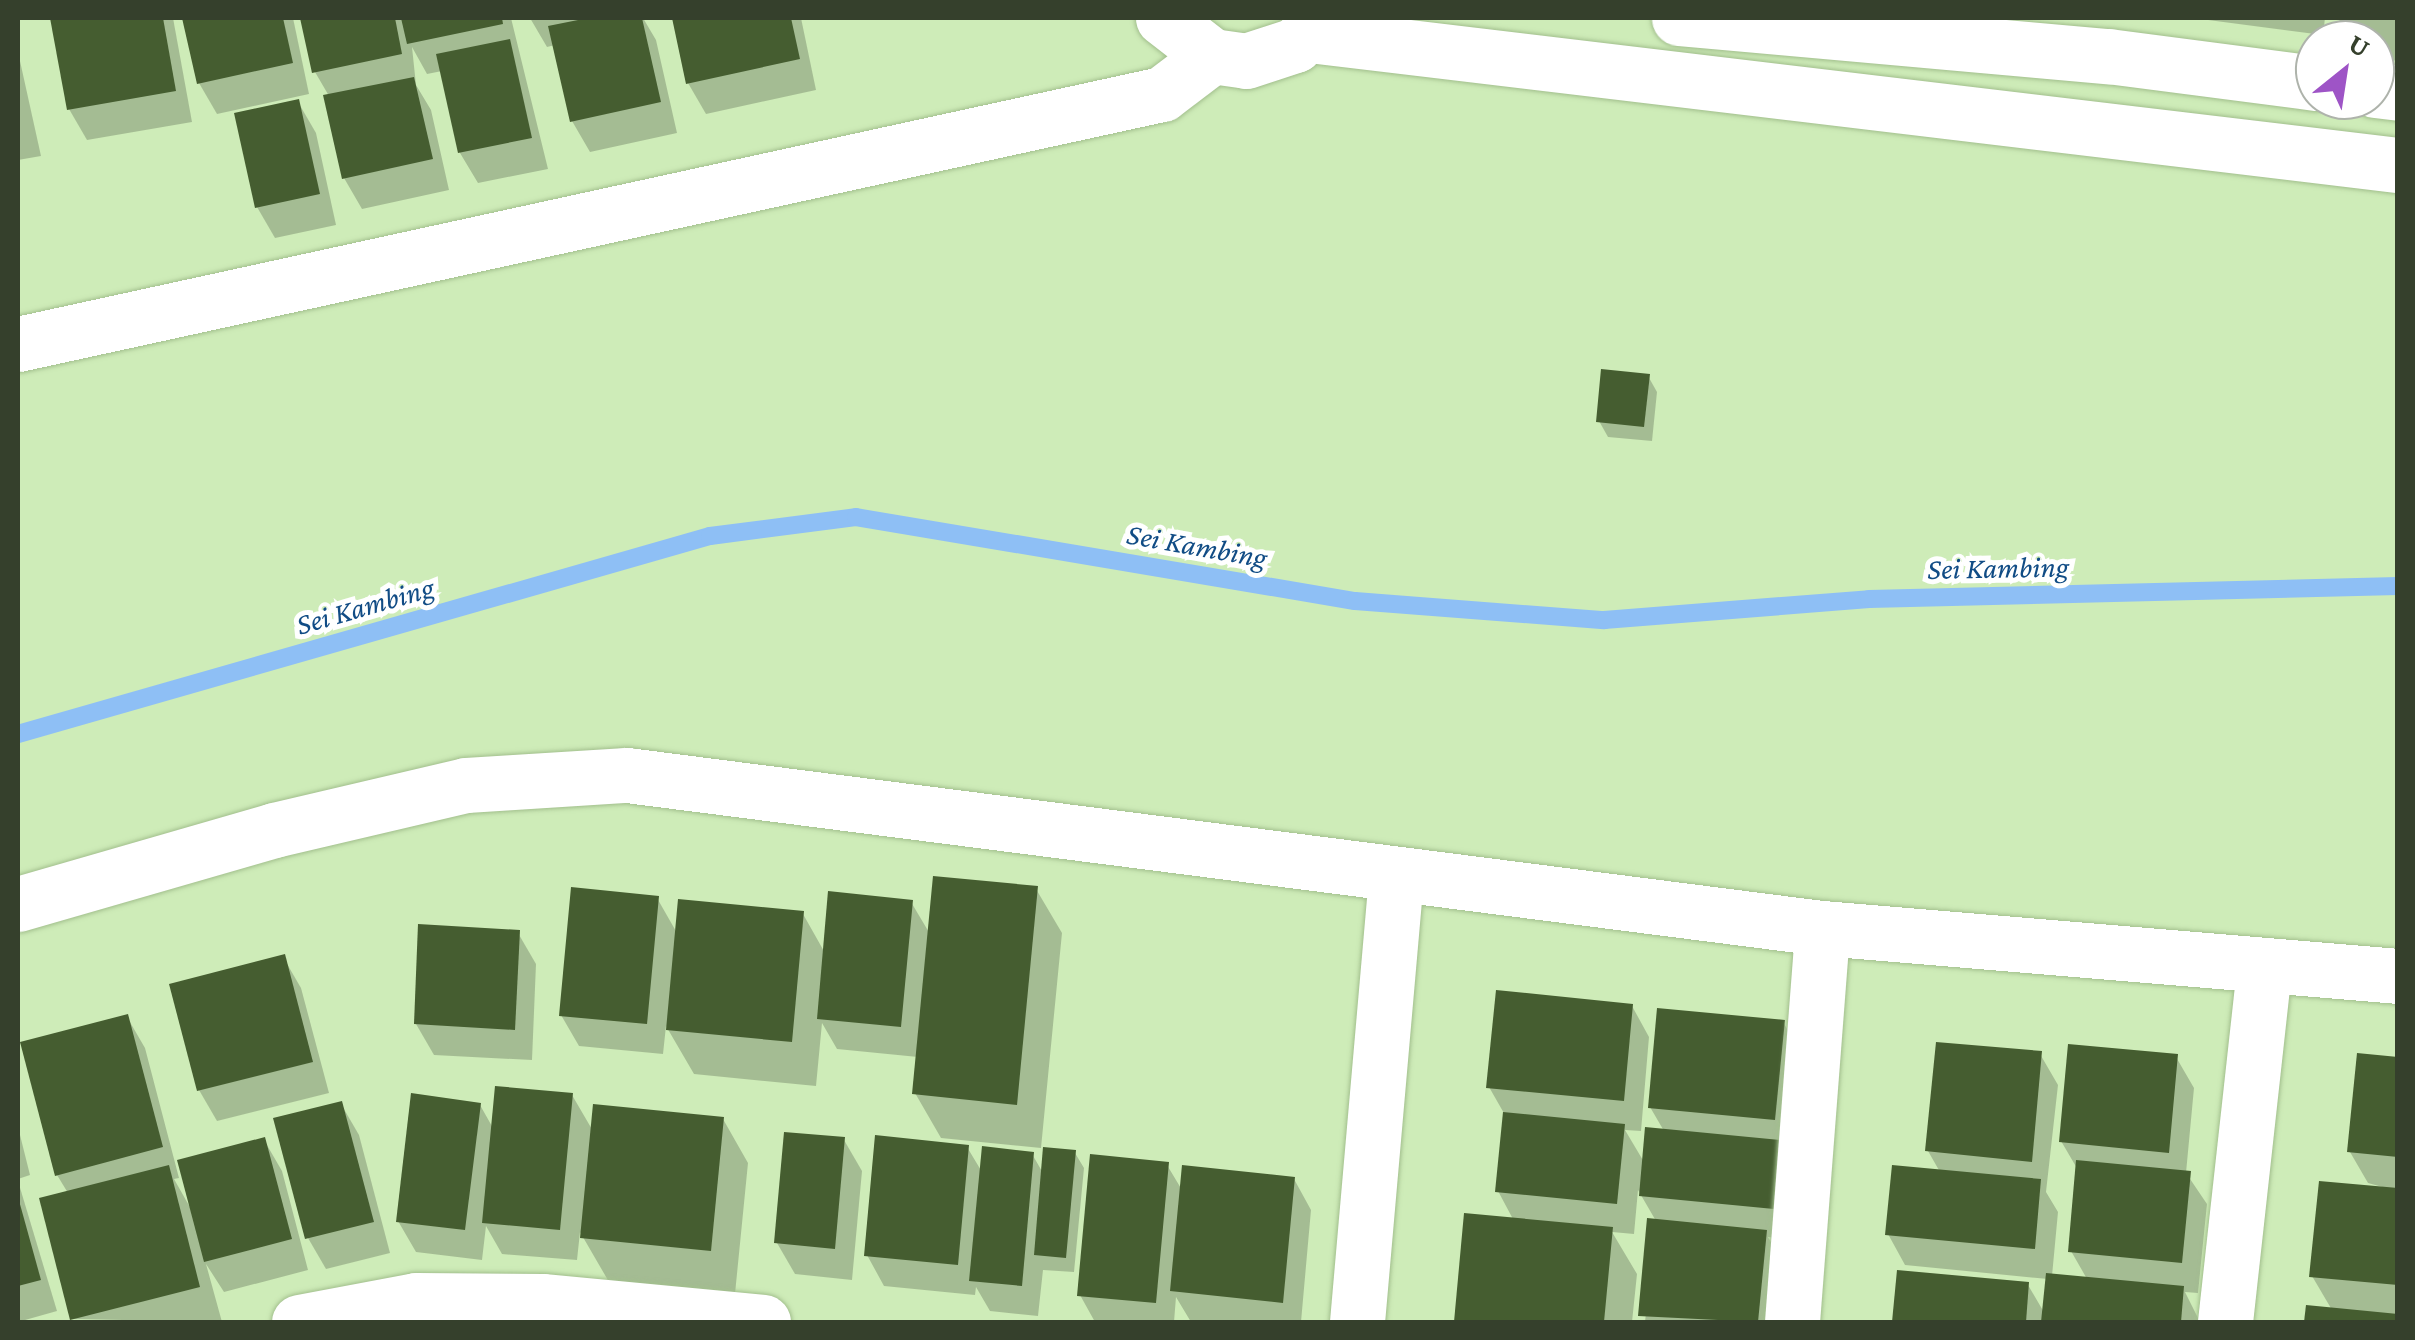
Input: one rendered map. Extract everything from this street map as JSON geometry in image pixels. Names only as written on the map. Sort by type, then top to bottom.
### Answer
[{"type":"street","points":[[1163,18],[1212,56],[1264,59],[1317,26],[2398,165]]},
{"type":"street","points":[[1679,18],[2108,56],[2295,80]]},
{"type":"street","points":[[18,344],[1162,94],[1212,56]]},
{"type":"street","points":[[2098,125],[2108,56]]},
{"type":"street","points":[[18,904],[274,830],[466,784],[626,775],[1822,928],[2264,968],[2398,976]]},
{"type":"street","points":[[1357,1322],[1396,876]]},
{"type":"street","points":[[1792,1322],[1822,928]]},
{"type":"street","points":[[2225,1322],[2264,968]]},
{"type":"street","points":[[299,1322],[416,1300],[535,1312],[763,1322]]},
{"type":"building","points":[[50,18],[163,18],[176,91],[67,110]]},
{"type":"building","points":[[182,18],[283,18],[293,63],[197,84]]},
{"type":"building","points":[[300,18],[395,18],[402,54],[312,73]]},
{"type":"building","points":[[401,18],[502,18],[503,24],[407,44]]},
{"type":"building","points":[[588,18],[642,18],[661,102],[570,122],[548,26]]},
{"type":"building","points":[[672,18],[791,18],[800,59],[686,84]]},
{"type":"building","points":[[510,39],[532,138],[458,153],[436,54]]},
{"type":"building","points":[[414,77],[433,159],[342,179],[323,95]]},
{"type":"building","points":[[299,99],[320,194],[255,208],[234,113]]},
{"type":"building","points":[[1601,369],[1650,374],[1644,427],[1596,422]]},
{"type":"building","points":[[933,876],[1038,886],[1017,1105],[912,1094]]},
{"type":"building","points":[[571,887],[659,896],[647,1024],[559,1016]]},
{"type":"building","points":[[828,891],[913,900],[901,1027],[817,1019]]},
{"type":"building","points":[[678,899],[804,911],[792,1042],[666,1030]]},
{"type":"building","points":[[418,924],[520,930],[515,1030],[414,1024]]},
{"type":"building","points":[[285,954],[313,1062],[197,1091],[169,984]]},
{"type":"building","points":[[1496,990],[1633,1004],[1624,1101],[1486,1088]]},
{"type":"building","points":[[1657,1008],[1785,1020],[1775,1120],[1648,1108]]},
{"type":"building","points":[[128,1014],[163,1147],[55,1176],[20,1042]]},
{"type":"building","points":[[1936,1042],[2042,1051],[2032,1162],[1925,1151]]},
{"type":"building","points":[[2068,1044],[2178,1054],[2169,1153],[2059,1142]]},
{"type":"building","points":[[2357,1053],[2398,1057],[2398,1157],[2347,1152]]},
{"type":"building","points":[[495,1086],[573,1093],[560,1230],[482,1223]]},
{"type":"building","points":[[411,1093],[481,1103],[465,1230],[396,1222]]},
{"type":"building","points":[[342,1101],[374,1222],[305,1239],[273,1118]]},
{"type":"building","points":[[593,1104],[724,1117],[711,1251],[580,1238]]},
{"type":"building","points":[[1503,1112],[1625,1124],[1617,1204],[1495,1192]]},
{"type":"building","points":[[1645,1127],[1781,1140],[1774,1209],[1639,1196]]},
{"type":"building","points":[[784,1132],[845,1137],[835,1249],[774,1243]]},
{"type":"building","points":[[875,1135],[969,1145],[958,1265],[864,1256]]},
{"type":"building","points":[[265,1137],[292,1239],[204,1262],[177,1160]]},
{"type":"building","points":[[982,1146],[1034,1152],[1022,1286],[969,1281]]},
{"type":"building","points":[[1043,1147],[1076,1150],[1066,1258],[1034,1255]]},
{"type":"building","points":[[1090,1154],[1169,1162],[1156,1303],[1077,1296]]},
{"type":"building","points":[[2076,1160],[2191,1171],[2182,1263],[2068,1252]]},
{"type":"building","points":[[169,1165],[200,1287],[70,1320],[39,1198]]},
{"type":"building","points":[[1182,1165],[1295,1177],[1283,1303],[1170,1291]]},
{"type":"building","points":[[1892,1165],[2041,1179],[2035,1249],[1885,1235]]},
{"type":"building","points":[[2319,1181],[2398,1188],[2398,1285],[2309,1277]]},
{"type":"building","points":[[18,1197],[41,1280],[18,1286]]},
{"type":"building","points":[[1464,1213],[1613,1227],[1604,1322],[1454,1322]]},
{"type":"building","points":[[1647,1218],[1767,1230],[1758,1322],[1638,1316]]},
{"type":"building","points":[[1897,1270],[2029,1282],[2026,1322],[1892,1322]]},
{"type":"building","points":[[2046,1273],[2184,1286],[2181,1322],[2041,1322]]},
{"type":"building","points":[[2306,1305],[2398,1314],[2398,1322],[2304,1322]]},
{"type":"waterway","name":"Sei Kambing","points":[[18,734],[710,536],[856,517],[1355,601],[1604,620],[1869,599],[2398,586]]}]
